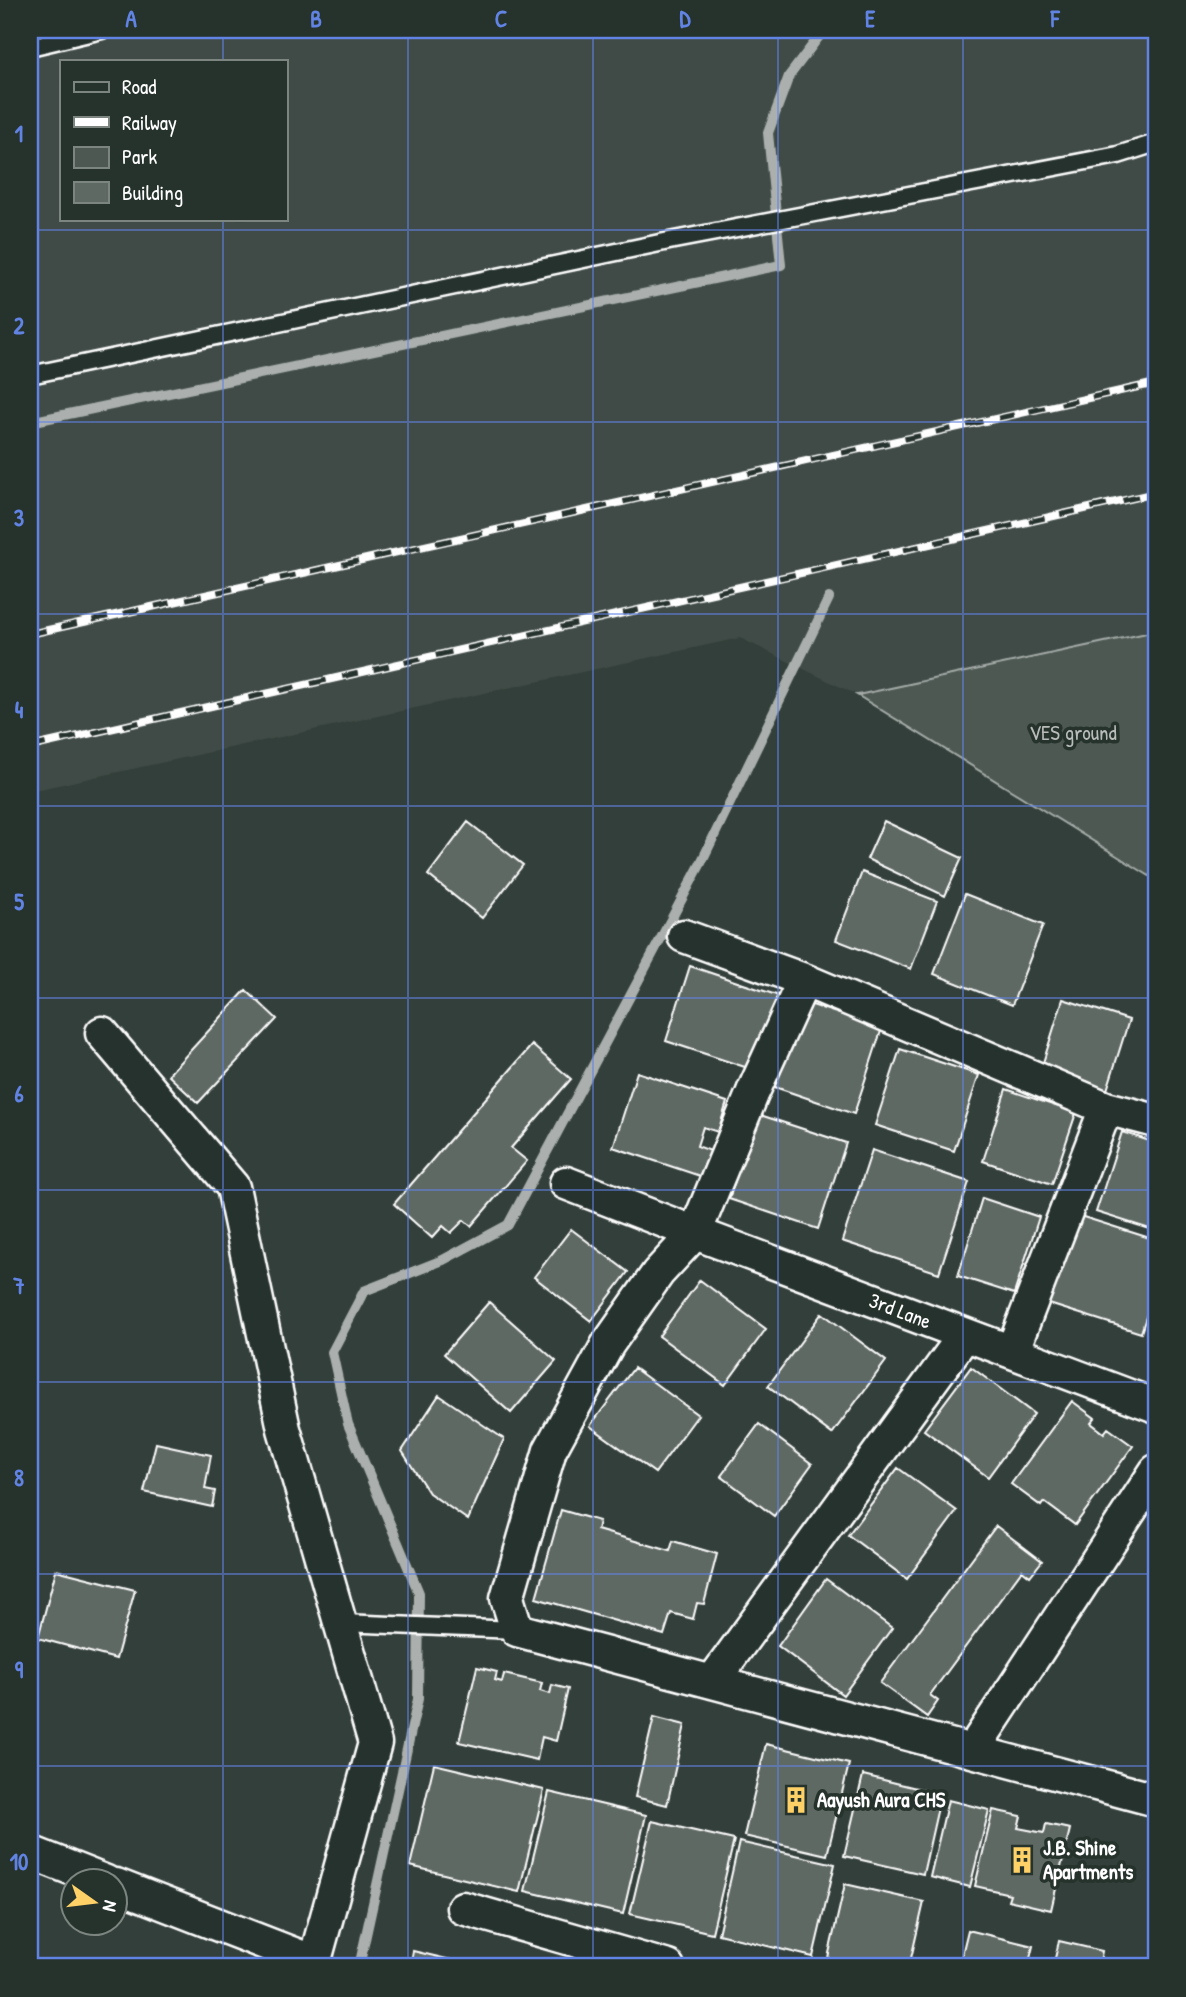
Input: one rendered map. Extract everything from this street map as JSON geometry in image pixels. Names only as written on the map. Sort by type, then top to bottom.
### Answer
[{"type":"street","points":[[684,936],[804,980],[1106,1108],[1156,1121]]},
{"type":"street","points":[[804,980],[695,1233],[658,1273],[608,1343],[550,1450],[507,1598],[517,1630],[1156,1800]]},
{"type":"street","points":[[102,1033],[233,1187],[284,1429],[375,1743],[314,1965],[130,1891]]},
{"type":"street","points":[[1012,1352],[1106,1108]]},
{"type":"street","name":"3rd Lane","points":[[566,1183],[964,1336],[1156,1406]]},
{"type":"street","points":[[712,1682],[964,1336]]},
{"type":"street","points":[[972,1751],[1156,1471]]},
{"type":"street","points":[[30,1852],[72,1868]]},
{"type":"street","points":[[463,1908],[668,1967]]},
{"type":"lane","points":[[30,47],[102,30]]},
{"type":"lane","points":[[30,375],[760,223],[1105,157],[1156,143]]},
{"type":"lane","points":[[341,1623],[517,1630]]},
{"type":"shaded area","points":[[30,30],[1156,30],[1156,631],[857,695],[740,638],[30,791]]},
{"type":"green space","name":"VES ground","points":[[1156,631],[1156,880],[857,695],[858,695]]},
{"type":"building","points":[[884,821],[962,858],[945,896],[867,859]]},
{"type":"building","points":[[468,822],[523,865],[482,918],[428,875]]},
{"type":"building","points":[[862,872],[937,901],[911,969],[836,940]]},
{"type":"building","points":[[965,894],[1043,925],[1012,1005],[934,974]]},
{"type":"building","points":[[690,966],[782,997],[757,1071],[666,1041]]},
{"type":"building","points":[[246,990],[277,1019],[198,1103],[168,1075]]},
{"type":"building","points":[[1063,999],[1129,1020],[1107,1090],[1041,1069]]},
{"type":"building","points":[[797,1000],[882,1028],[854,1114],[769,1085]]},
{"type":"building","points":[[532,1045],[571,1079],[511,1148],[527,1161],[471,1226],[464,1220],[451,1233],[443,1226],[432,1238],[394,1204]]},
{"type":"building","points":[[900,1049],[979,1075],[954,1151],[875,1125]]},
{"type":"building","points":[[637,1072],[727,1102],[718,1132],[703,1127],[697,1146],[711,1151],[703,1177],[613,1147]]},
{"type":"building","points":[[1006,1089],[1076,1113],[1052,1184],[983,1161]]},
{"type":"building","points":[[757,1114],[846,1143],[818,1229],[729,1199]]},
{"type":"building","points":[[1122,1132],[1156,1143],[1156,1231],[1096,1212]]},
{"type":"building","points":[[872,1150],[969,1182],[939,1273],[842,1241]]},
{"type":"building","points":[[982,1198],[1039,1217],[1014,1294],[958,1276]]},
{"type":"building","points":[[1077,1215],[1156,1240],[1156,1285],[1141,1333],[1049,1304]]},
{"type":"building","points":[[571,1229],[628,1272],[591,1321],[534,1277]]},
{"type":"building","points":[[700,1280],[766,1329],[725,1385],[659,1336]]},
{"type":"building","points":[[489,1302],[556,1361],[511,1413],[444,1354]]},
{"type":"building","points":[[822,1313],[886,1361],[832,1434],[768,1386]]},
{"type":"building","points":[[971,1367],[1034,1414],[988,1477],[924,1430]]},
{"type":"building","points":[[634,1368],[698,1415],[655,1473],[590,1426]]},
{"type":"building","points":[[439,1395],[504,1439],[468,1520],[429,1493],[402,1451]]},
{"type":"building","points":[[1072,1401],[1095,1418],[1091,1423],[1104,1433],[1108,1428],[1133,1446],[1075,1525],[1044,1502],[1041,1506],[1011,1484]]},
{"type":"building","points":[[759,1424],[812,1464],[774,1516],[721,1476]]},
{"type":"building","points":[[156,1443],[211,1455],[205,1489],[215,1491],[212,1507],[144,1492]]},
{"type":"building","points":[[898,1468],[957,1511],[907,1579],[848,1535]]},
{"type":"building","points":[[561,1510],[599,1521],[597,1530],[670,1551],[673,1541],[717,1554],[704,1604],[697,1603],[693,1619],[671,1613],[664,1635],[536,1598]]},
{"type":"building","points":[[996,1526],[1042,1561],[1030,1576],[1022,1570],[930,1695],[938,1701],[927,1717],[880,1683]]},
{"type":"building","points":[[56,1570],[135,1590],[116,1659],[38,1638]]},
{"type":"building","points":[[826,1579],[892,1628],[843,1695],[778,1646]]},
{"type":"building","points":[[477,1667],[497,1672],[495,1680],[502,1682],[504,1674],[542,1683],[540,1691],[550,1694],[552,1685],[568,1689],[556,1741],[542,1737],[537,1760],[459,1742]]},
{"type":"building","points":[[654,1717],[685,1725],[667,1805],[635,1797]]},
{"type":"building","name":"Aayush Aura CHS","points":[[766,1744],[849,1764],[827,1855],[744,1836]]},
{"type":"building","points":[[434,1764],[544,1790],[519,1892],[410,1866]]},
{"type":"building","points":[[863,1775],[941,1794],[923,1874],[844,1856]]},
{"type":"building","points":[[549,1792],[646,1815],[623,1914],[525,1891]]},
{"type":"building","points":[[948,1800],[989,1810],[970,1887],[930,1877]]},
{"type":"building","name":"J.B. Shine Apartments","points":[[993,1810],[1021,1816],[1018,1828],[1044,1833],[1046,1824],[1070,1829],[1051,1910],[1008,1900],[1010,1894],[975,1886]]},
{"type":"building","points":[[652,1821],[734,1840],[712,1933],[630,1914]]},
{"type":"building","points":[[739,1842],[835,1864],[813,1957],[718,1934]]},
{"type":"building","points":[[845,1884],[924,1902],[909,1967],[850,1967],[827,1962]]},
{"type":"building","points":[[968,1930],[1033,1946],[1028,1967],[959,1967]]},
{"type":"building","points":[[1059,1941],[1102,1951],[1099,1967],[1053,1967]]},
{"type":"building","points":[[413,1951],[481,1967],[410,1967]]},
{"type":"waterway","points":[[30,422],[781,265],[768,133],[789,76],[824,30]]},
{"type":"waterway","points":[[359,1967],[418,1699],[419,1593],[348,1424],[332,1352],[364,1291],[443,1260],[508,1225],[700,865],[829,598]]},
{"type":"railway","points":[[30,634],[1156,383]]},
{"type":"railway","points":[[30,747],[1156,493]]},
{"type":"place","name":"Aayush Aura CHS","points":[[796,1800]]},
{"type":"place","name":"J.B. Shine Apartments","points":[[1022,1860]]}]
